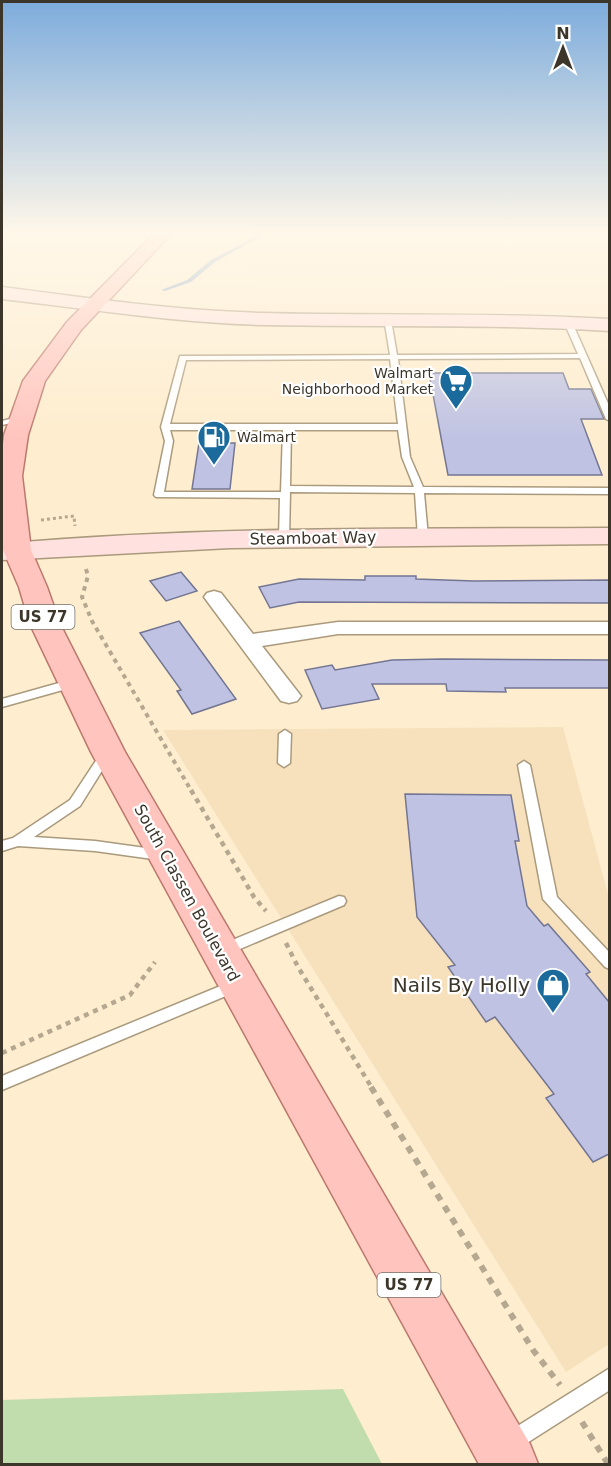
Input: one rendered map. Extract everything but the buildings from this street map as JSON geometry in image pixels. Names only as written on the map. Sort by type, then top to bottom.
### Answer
[{"type":"main road","name":"South Classen Boulevard","points":[[96,303],[74,326],[34,381],[12,420],[16,435],[10,476],[7,553],[33,587],[45,624],[108,752],[505,1456]]},
{"type":"street","points":[[99,303],[141,310],[262,319],[524,320],[609,325]]},
{"type":"street","name":"Steamboat Way","points":[[7,553],[130,543],[284,538],[609,536]]},
{"type":"street","points":[[214,597],[289,696]]},
{"type":"street","points":[[248,640],[338,628],[609,628]]},
{"type":"lane","points":[[387,320],[394,357],[406,457],[419,489],[423,537]]},
{"type":"lane","points":[[568,322],[609,419]]},
{"type":"lane","points":[[583,356],[183,358],[165,427],[169,441],[159,495],[419,489],[609,491]]},
{"type":"lane","points":[[165,427],[402,427]]},
{"type":"lane","points":[[284,538],[287,427]]},
{"type":"lane","points":[[2,703],[73,683]]},
{"type":"lane","points":[[284,763],[285,734]]},
{"type":"lane","points":[[2,846],[18,841],[75,803],[108,752]]},
{"type":"lane","points":[[524,765],[550,899],[609,963]]},
{"type":"lane","points":[[18,841],[95,846],[166,855]]},
{"type":"lane","points":[[219,952],[339,901]]},
{"type":"lane","points":[[2,1083],[239,984]]},
{"type":"lane","points":[[505,1456],[609,1378]]},
{"type":"path","points":[[54,518],[74,516]]},
{"type":"path","points":[[86,569],[88,576],[82,597],[92,621],[254,897],[263,906],[293,953],[297,967],[533,1350],[554,1375]]},
{"type":"path","points":[[2,1053],[130,995],[155,962]]},
{"type":"shaded area","points":[[563,727],[609,898],[609,1344],[566,1372],[163,730]]},
{"type":"green space","points":[[343,1389],[382,1464],[2,1464],[2,1400]]},
{"type":"place","name":"Walmart Neighborhood Market","points":[[456,410]]},
{"type":"place","name":"Walmart","points":[[214,466]]},
{"type":"place","name":"Nails By Holly","points":[[553,1014]]}]
